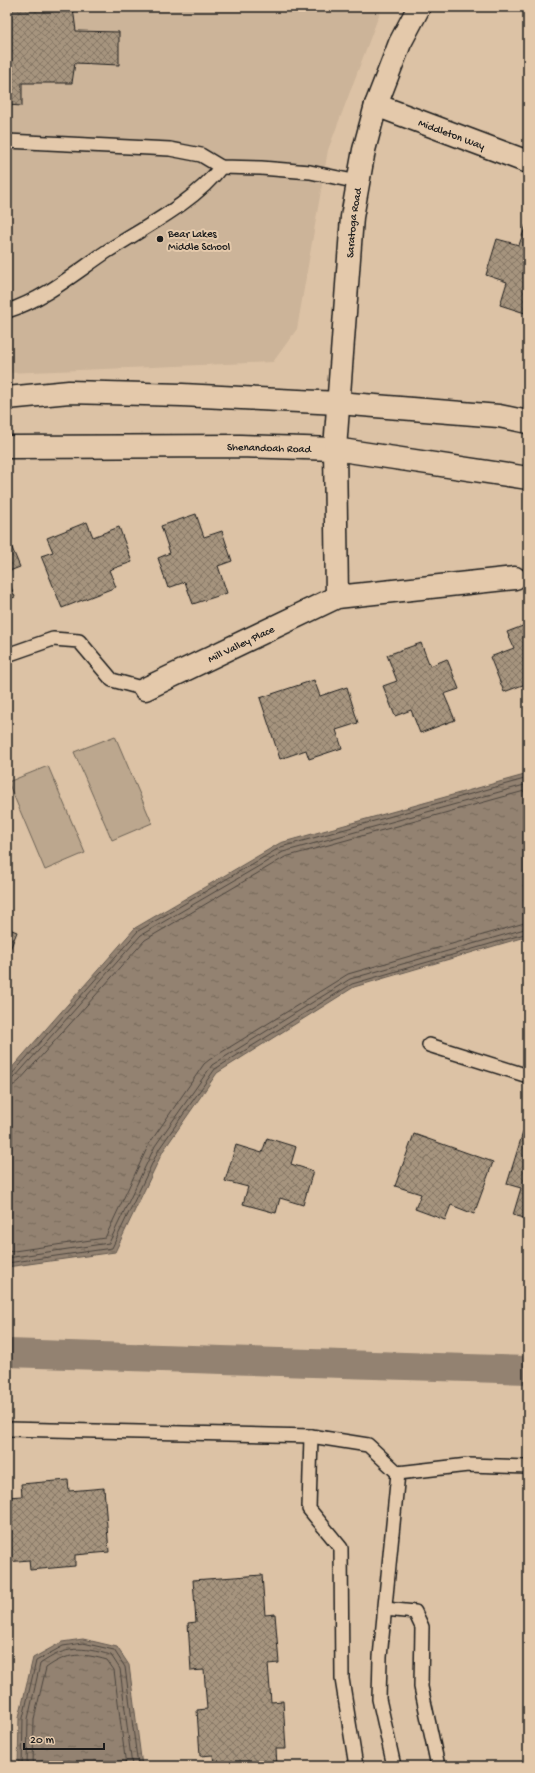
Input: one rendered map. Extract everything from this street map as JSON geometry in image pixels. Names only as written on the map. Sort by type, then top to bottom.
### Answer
[{"type":"street","name":"Saratoga Road","points":[[335,449],[352,216],[364,150],[376,106],[400,43],[418,7]]},
{"type":"street","name":"Middleton Way","points":[[376,106],[528,162]]},
{"type":"street","points":[[7,398],[76,392],[182,395],[338,403],[499,416],[528,422]]},
{"type":"street","name":"Shenandoah Road","points":[[7,447],[240,446],[335,449],[528,478]]},
{"type":"street","points":[[335,449],[337,597]]},
{"type":"street","name":"Mill Valley Place","points":[[145,689],[337,597],[515,578]]},
{"type":"lane","points":[[7,141],[170,149],[201,155],[221,167],[262,168],[310,172],[358,182]]},
{"type":"lane","points":[[7,311],[19,307],[44,293],[178,205],[213,178],[221,167]]},
{"type":"lane","points":[[7,655],[52,639],[79,641],[112,680],[145,689]]},
{"type":"lane","points":[[429,1045],[528,1076]]},
{"type":"lane","points":[[7,1429],[311,1436],[368,1445],[398,1473]]},
{"type":"lane","points":[[311,1436],[309,1510],[341,1548],[342,1679],[356,1766]]},
{"type":"lane","points":[[398,1473],[468,1464],[528,1467]]},
{"type":"lane","points":[[394,1766],[379,1698],[380,1657],[384,1609],[398,1473]]},
{"type":"lane","points":[[384,1609],[415,1612],[422,1627],[420,1687],[438,1766]]},
{"type":"shaded area","name":"Bear Lakes Middle School","points":[[7,7],[382,7],[328,150],[297,329],[273,362],[7,373]]},
{"type":"shaded area","points":[[115,736],[152,823],[112,840],[74,752]]},
{"type":"shaded area","points":[[48,766],[85,853],[45,870],[8,782]]},
{"type":"water","points":[[528,774],[528,936],[354,987],[217,1073],[163,1151],[115,1252],[7,1267],[7,1076],[9,1071],[135,928],[280,843]]},
{"type":"water","points":[[83,1639],[117,1647],[129,1665],[142,1766],[18,1766],[19,1717],[33,1658],[62,1642]]},
{"type":"building","points":[[7,7],[73,8],[76,31],[119,32],[119,65],[75,63],[72,83],[22,83],[22,106],[7,105]]},
{"type":"building","points":[[526,225],[528,226],[528,314],[500,305],[507,282],[486,275],[497,239],[519,245]]},
{"type":"building","points":[[196,514],[204,537],[222,531],[232,561],[218,566],[227,593],[193,604],[185,582],[168,588],[158,558],[170,553],[161,526]]},
{"type":"building","points":[[87,522],[93,537],[119,527],[132,562],[109,570],[116,587],[62,608],[41,556],[53,552],[47,538]]},
{"type":"building","points":[[7,536],[20,567],[7,572]]},
{"type":"building","points":[[7,577],[15,597],[7,600]]},
{"type":"building","points":[[528,624],[528,683],[504,692],[490,657],[514,648],[507,632]]},
{"type":"building","points":[[421,643],[430,666],[447,659],[459,689],[444,694],[455,720],[420,733],[411,710],[395,716],[383,686],[397,681],[387,655]]},
{"type":"building","points":[[314,680],[320,696],[347,687],[358,723],[336,730],[342,748],[309,759],[306,750],[280,759],[260,698]]},
{"type":"building","points":[[7,928],[17,932],[7,957]]},
{"type":"building","points":[[524,1129],[528,1130],[528,1219],[513,1215],[521,1188],[507,1184]]},
{"type":"building","points":[[414,1134],[493,1162],[474,1214],[451,1205],[445,1220],[415,1209],[421,1194],[395,1186]]},
{"type":"building","points":[[267,1138],[296,1147],[291,1164],[313,1171],[303,1205],[280,1198],[276,1213],[243,1204],[248,1187],[225,1181],[236,1145],[262,1153]]},
{"type":"building","points":[[68,1480],[69,1491],[104,1488],[109,1552],[75,1555],[75,1566],[30,1570],[29,1560],[7,1562],[7,1497],[22,1496],[21,1484]]},
{"type":"building","points":[[262,1575],[265,1615],[275,1614],[279,1663],[268,1664],[271,1702],[283,1701],[286,1749],[276,1749],[277,1766],[214,1766],[213,1755],[200,1756],[197,1710],[207,1709],[204,1670],[191,1671],[188,1623],[196,1622],[193,1580]]},
{"type":"waterway","points":[[7,1353],[528,1370]]},
{"type":"place","name":"Bear Lakes Middle School","points":[[160,239]]}]
